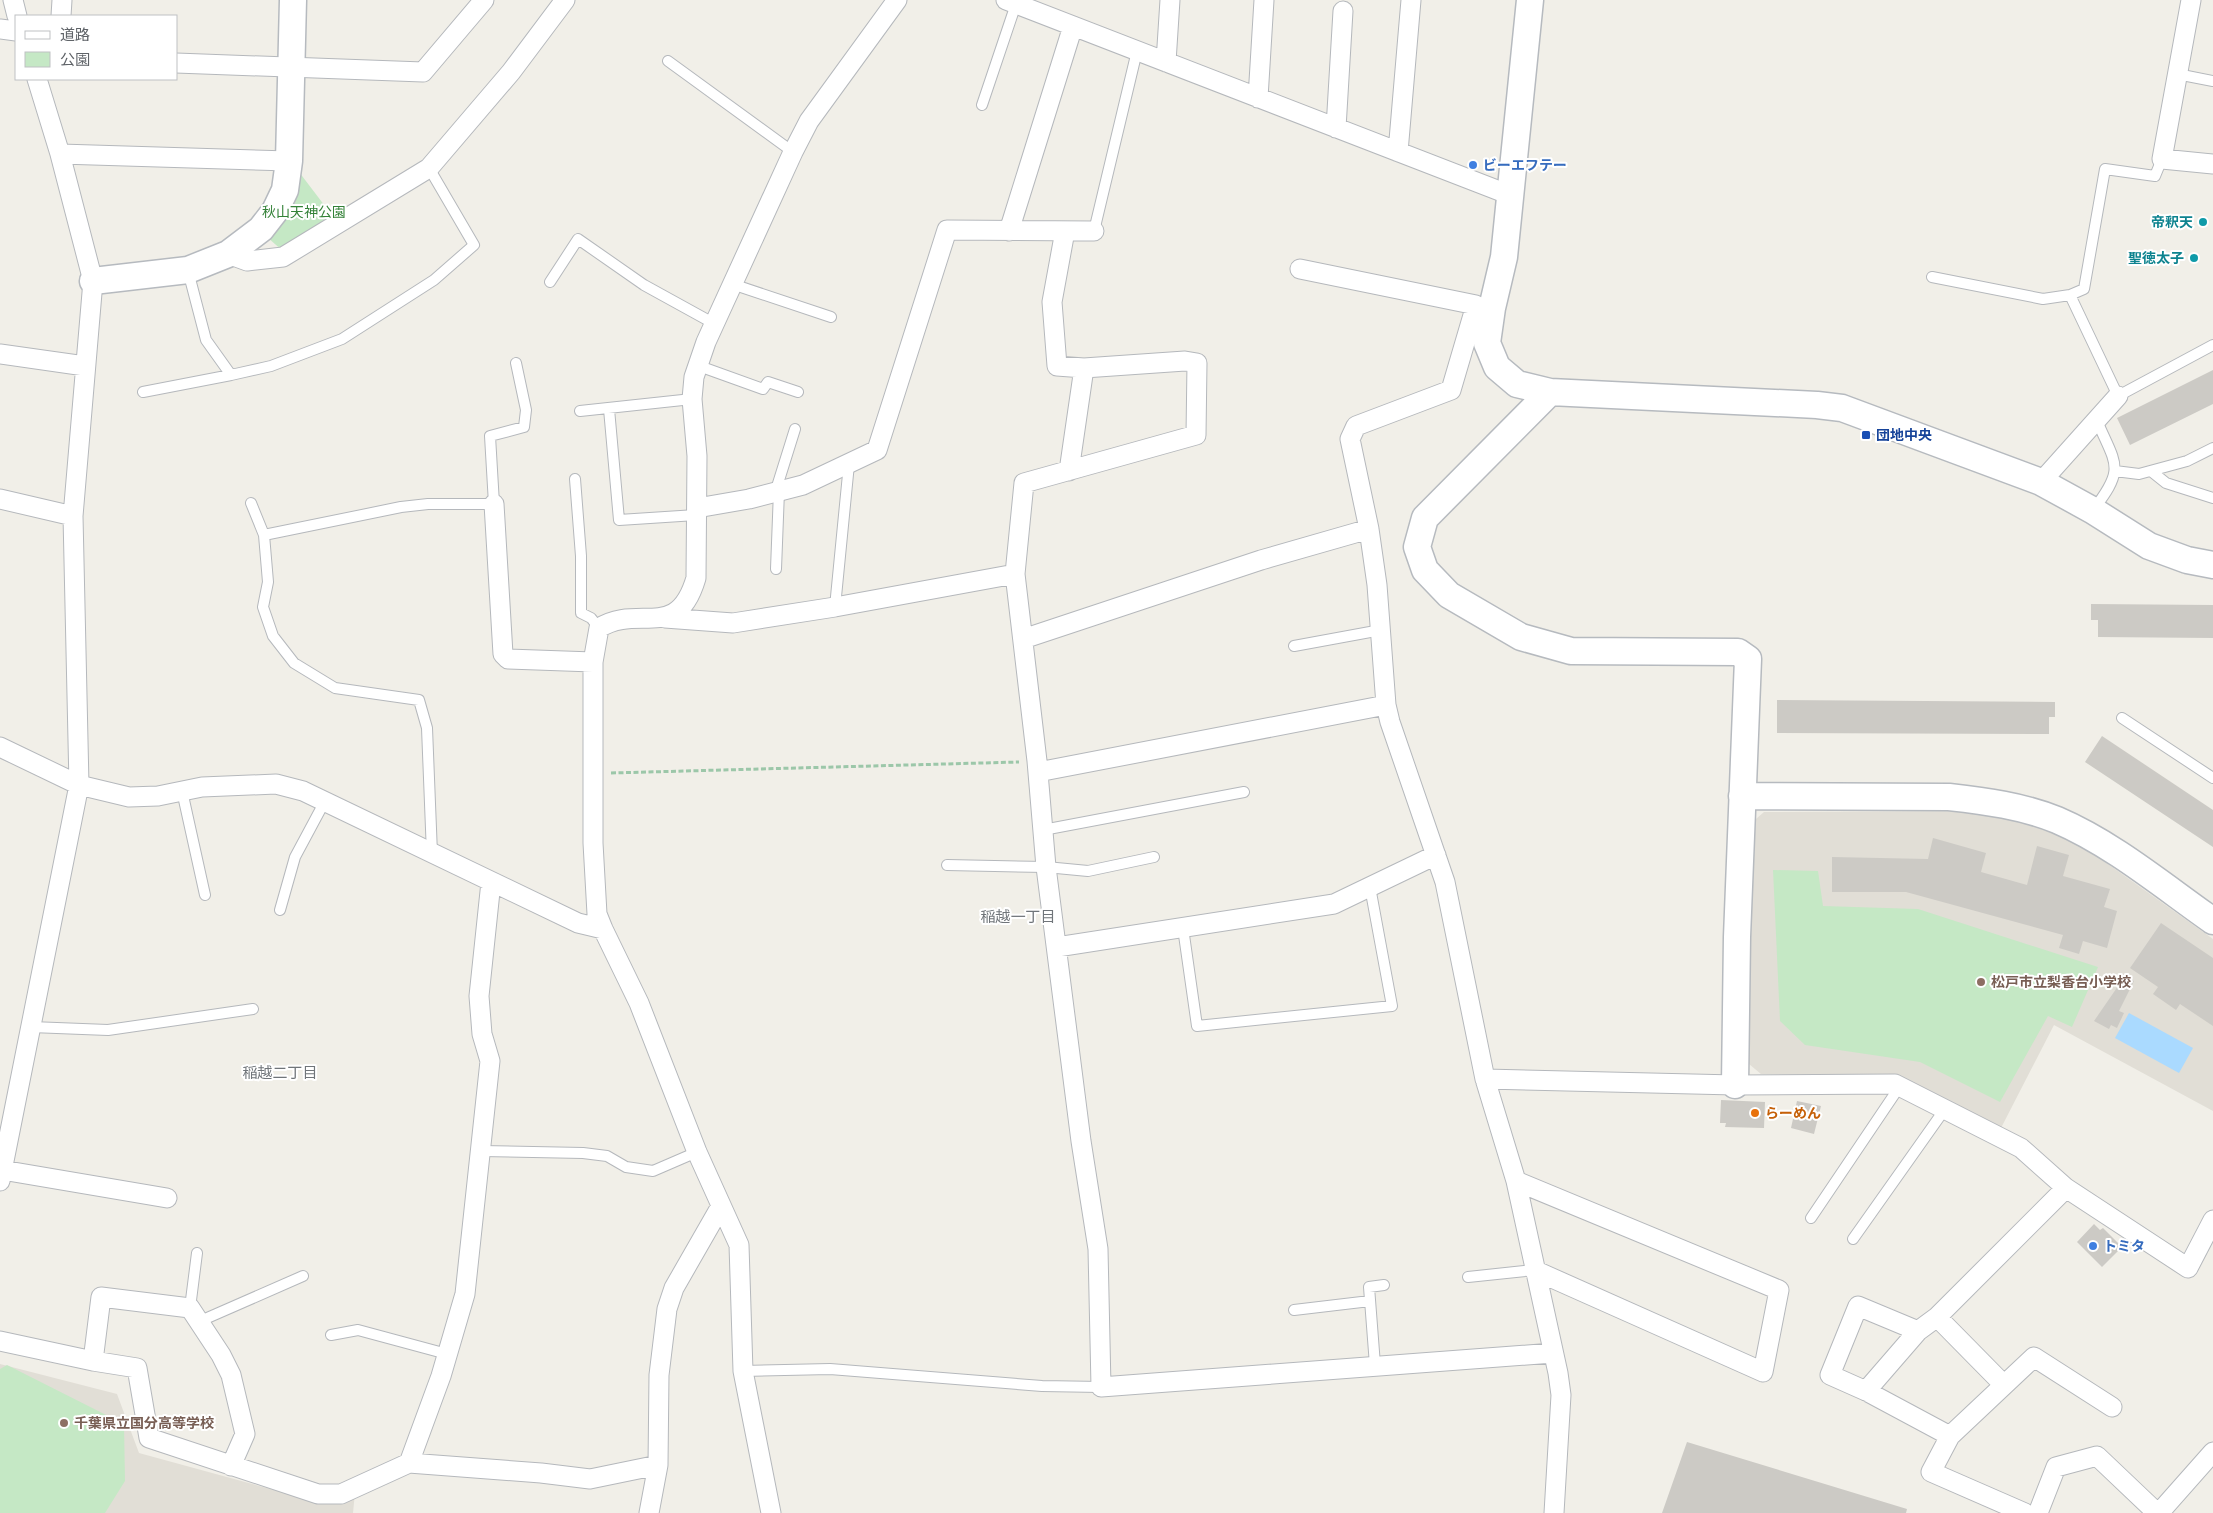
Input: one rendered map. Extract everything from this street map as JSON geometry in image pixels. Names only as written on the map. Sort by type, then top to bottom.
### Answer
[{"type":"street","points":[[13,0],[17,15]]},
{"type":"street","points":[[61,15],[62,0]]},
{"type":"street","points":[[93,280],[188,270],[228,254],[261,229],[275,211],[285,190],[289,161],[293,0]]},
{"type":"street","points":[[178,64],[423,72],[484,0]]},
{"type":"street","points":[[228,254],[247,262],[283,257],[429,168],[511,72],[565,0]]},
{"type":"street","points":[[664,618],[678,611],[692,593],[696,578],[697,456],[692,399],[694,377],[713,323],[809,121],[897,0]]},
{"type":"street","points":[[1166,62],[1170,0]]},
{"type":"street","points":[[1258,98],[1264,0]]},
{"type":"street","points":[[1398,152],[1411,0]]},
{"type":"street","points":[[1530,0],[1504,257],[1451,390],[1356,426],[1350,439],[1369,529],[1377,585],[1386,705],[1390,722],[1445,882],[1485,1079],[1516,1181],[1553,1352],[1561,1395],[1554,1513]]},
{"type":"street","points":[[2190,0],[2162,159],[2213,164]]},
{"type":"street","points":[[1011,2],[1510,194]]},
{"type":"street","points":[[1336,128],[1343,11]]},
{"type":"street","points":[[1009,231],[1073,26]]},
{"type":"street","points":[[0,29],[15,31]]},
{"type":"street","points":[[37,80],[60,154],[93,280],[73,516],[79,785],[31,1027],[3,1147],[1,1176],[167,1198]]},
{"type":"street","points":[[60,154],[289,161]]},
{"type":"street","points":[[696,511],[803,485],[877,450],[947,230],[1094,231]]},
{"type":"street","points":[[1065,231],[1052,302],[1056,366],[1084,368],[1185,362],[1197,363],[1196,435],[1024,483],[1015,574],[1024,639],[1046,867],[1081,1141],[1098,1249],[1101,1387],[1553,1352]]},
{"type":"street","points":[[1300,269],[1484,307]]},
{"type":"street","points":[[1484,307],[1488,342],[1497,367],[1517,384],[1550,392],[1817,405],[1842,408],[1861,413],[2041,482],[2092,510],[2149,546],[2187,560],[2213,565]]},
{"type":"street","points":[[0,354],[85,366]]},
{"type":"street","points":[[1069,471],[1084,368]]},
{"type":"street","points":[[1550,392],[1425,518],[1417,547],[1425,570],[1449,595],[1521,637],[1572,651],[1738,652],[1748,659],[1742,796],[1735,1085]]},
{"type":"street","points":[[2041,482],[2118,396]]},
{"type":"street","points":[[0,499],[73,516]]},
{"type":"street","points":[[494,504],[503,654],[508,659],[593,662]]},
{"type":"street","points":[[1024,639],[1260,560],[1369,529]]},
{"type":"street","points":[[771,1513],[742,1371],[739,1245],[697,1152],[639,1003],[597,914],[594,879],[593,662],[599,628],[611,620],[664,618],[733,623],[835,607],[1015,574]]},
{"type":"street","points":[[1037,767],[1386,705]]},
{"type":"street","points":[[0,747],[79,785],[130,797],[158,796],[202,787],[276,784],[303,791],[578,923],[603,929]]},
{"type":"street","points":[[1742,796],[1949,797],[1981,800],[2020,808],[2055,819],[2092,837],[2213,920]]},
{"type":"street","points":[[1057,947],[1334,904],[1436,855]]},
{"type":"street","points":[[409,1462],[447,1354],[465,1294],[490,1061],[482,1034],[479,996],[491,882]]},
{"type":"street","points":[[1485,1079],[1735,1085],[1895,1084],[2021,1148],[2066,1188],[2188,1268],[2213,1220]]},
{"type":"street","points":[[1516,1181],[1779,1290],[1763,1372],[1534,1270]]},
{"type":"street","points":[[1866,1391],[1918,1331],[1938,1317],[2066,1188]]},
{"type":"street","points":[[649,1513],[658,1465],[659,1375],[667,1309],[674,1288],[721,1206]]},
{"type":"street","points":[[93,1361],[100,1297],[195,1315],[221,1355],[231,1375],[240,1408],[245,1434],[231,1466]]},
{"type":"street","points":[[1918,1331],[1858,1306],[1830,1375],[1866,1391],[1950,1436]]},
{"type":"street","points":[[1938,1317],[2004,1385]]},
{"type":"street","points":[[0,1340],[93,1361],[137,1368],[149,1438],[318,1494],[341,1494],[409,1462],[590,1479],[658,1465]]},
{"type":"street","points":[[2025,1513],[1930,1472],[1950,1436],[2034,1357],[2112,1407]]},
{"type":"street","points":[[2038,1513],[2056,1467],[2097,1456],[2158,1513],[2213,1452]]},
{"type":"lane","points":[[982,104],[1011,2]]},
{"type":"lane","points":[[1094,231],[1137,51]]},
{"type":"lane","points":[[668,61],[793,152]]},
{"type":"lane","points":[[2177,74],[2213,81]]},
{"type":"lane","points":[[1932,277],[2043,299],[2070,295],[2084,289],[2105,169],[2155,176],[2162,159]]},
{"type":"lane","points":[[143,392],[271,366],[342,339],[434,280],[474,245],[429,168]]},
{"type":"lane","points":[[550,282],[578,239],[644,285],[713,323]]},
{"type":"lane","points":[[188,270],[206,340],[231,375]]},
{"type":"lane","points":[[732,284],[831,317]]},
{"type":"lane","points":[[2070,295],[2118,396],[2213,345]]},
{"type":"lane","points":[[264,535],[401,507],[428,504],[494,504],[490,436],[524,427],[526,410],[516,363]]},
{"type":"lane","points":[[699,366],[763,389],[768,382],[798,392]]},
{"type":"lane","points":[[580,411],[692,399]]},
{"type":"lane","points":[[609,409],[619,520],[696,511]]},
{"type":"lane","points":[[2092,510],[2114,479],[2115,471],[2115,464],[2096,421]]},
{"type":"lane","points":[[776,570],[777,492],[795,429]]},
{"type":"lane","points":[[2115,471],[2139,474],[2187,461],[2213,448]]},
{"type":"lane","points":[[835,607],[849,464]]},
{"type":"lane","points":[[2150,471],[2166,483],[2213,498]]},
{"type":"lane","points":[[575,479],[581,556],[581,613],[591,618],[599,628]]},
{"type":"lane","points":[[251,503],[264,535],[268,582],[263,607],[273,636],[294,662],[334,688],[419,700],[426,728],[432,854]]},
{"type":"lane","points":[[1294,646],[1381,630]]},
{"type":"lane","points":[[2122,718],[2213,778]]},
{"type":"lane","points":[[182,791],[206,895]]},
{"type":"lane","points":[[1043,830],[1244,792]]},
{"type":"lane","points":[[280,910],[295,857],[325,801]]},
{"type":"lane","points":[[947,865],[1046,867],[1088,871],[1154,857]]},
{"type":"lane","points":[[1183,928],[1197,1026],[1392,1006],[1370,888]]},
{"type":"lane","points":[[31,1027],[108,1030],[253,1009]]},
{"type":"lane","points":[[1811,1218],[1900,1086]]},
{"type":"lane","points":[[1853,1239],[1944,1109]]},
{"type":"lane","points":[[481,1151],[583,1153],[607,1156],[626,1167],[653,1171],[697,1152]]},
{"type":"lane","points":[[196,1253],[195,1315],[303,1276]]},
{"type":"lane","points":[[1468,1277],[1534,1270]]},
{"type":"lane","points":[[1375,1365],[1369,1287],[1384,1285]]},
{"type":"lane","points":[[1294,1310],[1370,1301]]},
{"type":"lane","points":[[331,1335],[358,1330],[447,1354]]},
{"type":"lane","points":[[742,1371],[830,1369],[1042,1386],[1101,1387]]},
{"type":"path","points":[[593,774],[1037,767]]},
{"type":"shaded area","name":"松戸市立梨香台小学校","points":[[1962,811],[2037,825],[2087,849],[2213,939],[2213,1111],[2054,1025],[2001,1128],[1882,1076],[1761,1074],[1749,1064],[1749,825],[1764,812]]},
{"type":"shaded area","name":"千葉県立国分高等学校","points":[[0,1364],[117,1394],[139,1453],[285,1493],[355,1492],[353,1513],[0,1513]]},
{"type":"green space","name":"秋山天神公園","points":[[296,168],[331,214],[284,252],[267,237]]},
{"type":"green space","points":[[1773,870],[1818,871],[1823,906],[1918,909],[2098,967],[2072,1027],[2048,1016],[2000,1102],[1920,1062],[1805,1045],[1780,1021]]},
{"type":"green space","points":[[7,1365],[124,1424],[125,1481],[105,1513],[0,1513],[0,1369]]},
{"type":"water","points":[[2129,1013],[2193,1048],[2179,1073],[2115,1038]]},
{"type":"building","points":[[2213,370],[2213,404],[2130,445],[2117,418]]},
{"type":"building","points":[[2091,604],[2213,605],[2213,638],[2098,637],[2098,620],[2091,620]]},
{"type":"building","points":[[1777,700],[2055,702],[2055,717],[2049,717],[2049,734],[1777,733]]},
{"type":"building","points":[[2102,736],[2213,810],[2213,847],[2085,762]]},
{"type":"building","points":[[1933,838],[1986,853],[1981,872],[2027,885],[2037,846],[2069,855],[2063,876],[2110,889],[2104,907],[2117,911],[2107,948],[2083,941],[2079,954],[2059,948],[2063,935],[1906,892],[1832,892],[1832,857],[1928,859]]},
{"type":"building","points":[[2161,923],[2213,958],[2213,1026],[2180,1004],[2176,1010],[2153,994],[2158,987],[2130,968]]},
{"type":"building","points":[[2125,976],[2134,981],[2119,1011],[2124,1013],[2117,1028],[2111,1025],[2109,1029],[2094,1021]]},
{"type":"building","points":[[1721,1100],[1765,1102],[1764,1128],[1725,1127],[1726,1123],[1720,1123]]},
{"type":"building","points":[[1797,1101],[1821,1106],[1814,1134],[1791,1128]]},
{"type":"building","points":[[2094,1224],[2100,1230],[2103,1228],[2122,1247],[2102,1267],[2077,1242]]},
{"type":"building","points":[[1687,1442],[1907,1509],[1906,1513],[1662,1513]]},
{"type":"place","name":"ビーエフテー","points":[[1473,165]]},
{"type":"place","name":"帝釈天","points":[[2203,222]]},
{"type":"place","name":"聖徳太子","points":[[2194,258]]},
{"type":"place","name":"団地中央","points":[[1866,435]]},
{"type":"place","name":"松戸市立梨香台小学校","points":[[1981,982]]},
{"type":"place","name":"らーめん","points":[[1755,1113]]},
{"type":"place","name":"トミタ","points":[[2093,1246]]},
{"type":"place","name":"千葉県立国分高等学校","points":[[64,1423]]},
{"type":"district","name":"稲越一丁目","points":[[1018,917]]},
{"type":"district","name":"稲越二丁目","points":[[280,1073]]}]
